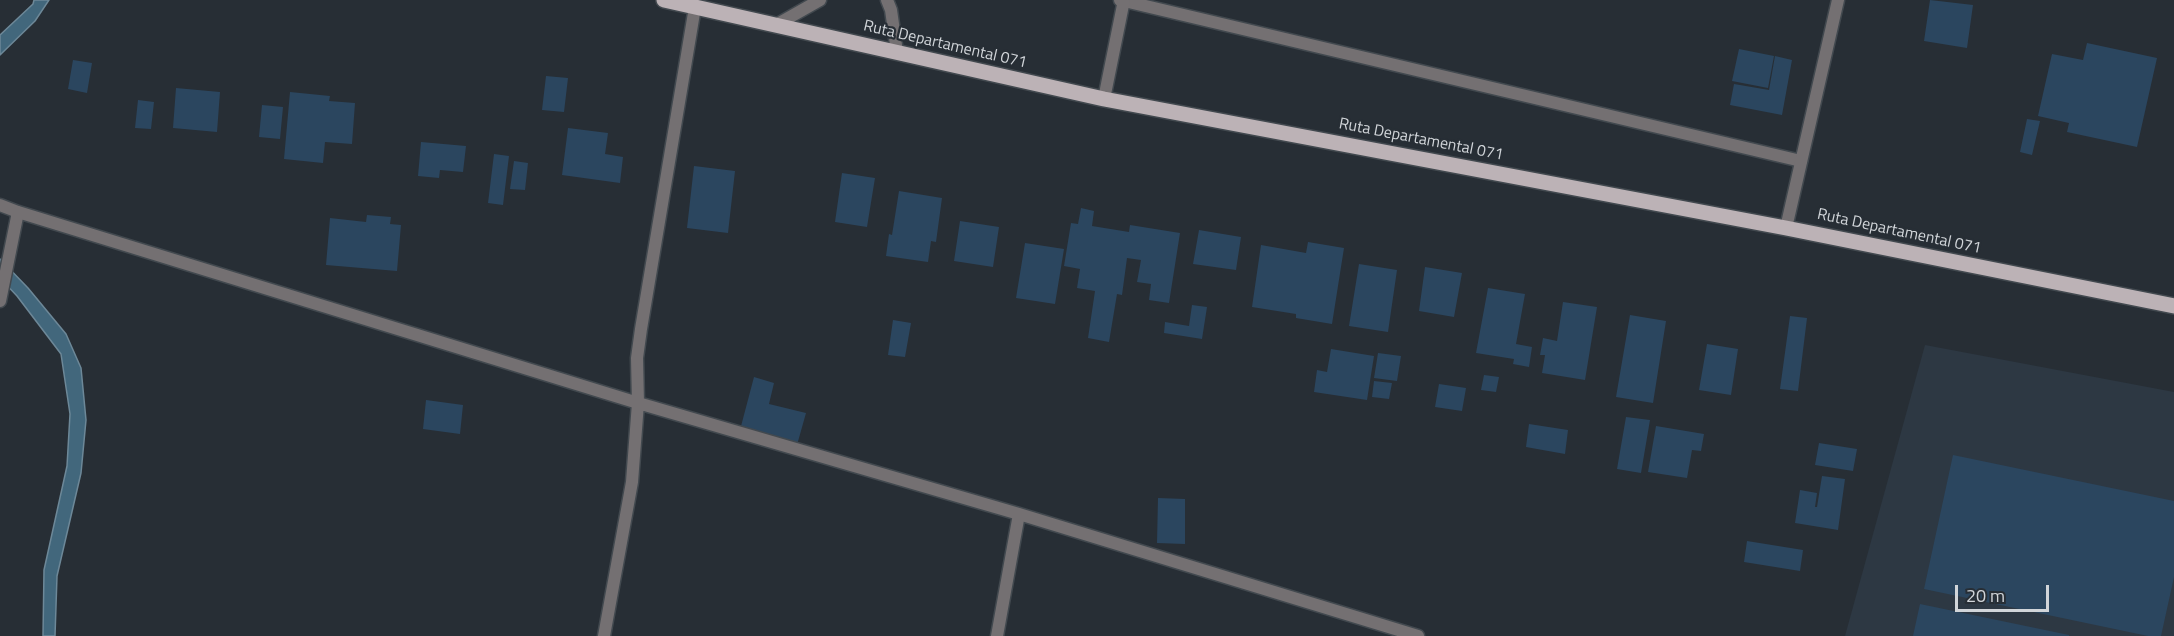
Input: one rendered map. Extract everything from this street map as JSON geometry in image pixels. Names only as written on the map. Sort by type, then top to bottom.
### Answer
[{"type":"main road","name":"Ruta Departamental 071","points":[[664,0],[1104,99],[1786,228],[2174,306]]},
{"type":"street","points":[[776,25],[820,0]]},
{"type":"street","points":[[887,0],[891,10],[897,52]]},
{"type":"street","points":[[1104,99],[1122,0],[1801,161]]},
{"type":"street","points":[[1786,228],[1838,0]]},
{"type":"street","points":[[604,636],[632,482],[638,404],[637,358],[640,329],[695,7]]},
{"type":"street","points":[[0,205],[638,404],[1020,514],[1401,633],[1418,636]]},
{"type":"street","points":[[0,301],[18,212]]},
{"type":"street","points":[[997,636],[1020,514]]},
{"type":"shaded area","points":[[1925,345],[2174,392],[2174,636],[1845,636]]},
{"type":"water","points":[[34,0],[49,0],[35,21],[0,55],[0,35],[33,4]]},
{"type":"water","points":[[0,259],[28,288],[66,334],[81,368],[86,420],[81,473],[57,576],[55,636],[43,636],[44,570],[67,466],[70,414],[61,354],[17,296],[0,278]]},
{"type":"building","points":[[1930,0],[1973,5],[1967,48],[1924,41]]},
{"type":"building","points":[[2087,43],[2157,58],[2137,147],[2067,132],[2069,123],[2038,116],[2052,54],[2083,60]]},
{"type":"building","points":[[1739,49],[1774,56],[1768,88],[1732,81]]},
{"type":"building","points":[[1775,56],[1792,60],[1782,115],[1730,105],[1734,84],[1769,90]]},
{"type":"building","points":[[73,60],[92,63],[87,93],[68,89]]},
{"type":"building","points":[[546,76],[568,78],[564,112],[542,110]]},
{"type":"building","points":[[176,88],[220,92],[217,132],[173,128]]},
{"type":"building","points":[[290,92],[330,96],[329,101],[355,103],[352,144],[325,142],[323,163],[284,159]]},
{"type":"building","points":[[138,100],[154,102],[151,129],[135,128]]},
{"type":"building","points":[[262,105],[283,107],[280,139],[259,137]]},
{"type":"building","points":[[2027,119],[2040,121],[2032,155],[2020,152]]},
{"type":"building","points":[[568,128],[608,133],[605,154],[623,157],[620,183],[562,175]]},
{"type":"building","points":[[421,142],[466,146],[463,172],[440,170],[439,178],[418,176]]},
{"type":"building","points":[[494,154],[509,156],[503,205],[488,203]]},
{"type":"building","points":[[514,161],[528,163],[525,190],[510,189]]},
{"type":"building","points":[[694,166],[735,171],[728,233],[687,228]]},
{"type":"building","points":[[842,173],[875,178],[867,227],[835,222]]},
{"type":"building","points":[[899,191],[942,198],[936,242],[931,241],[928,262],[886,256]]},
{"type":"building","points":[[1081,208],[1094,211],[1092,226],[1129,232],[1130,225],[1180,233],[1169,303],[1149,300],[1151,284],[1137,282],[1141,260],[1127,258],[1122,295],[1117,294],[1109,342],[1088,338],[1095,291],[1077,288],[1080,269],[1064,266],[1071,223],[1078,224]]},
{"type":"building","points":[[367,215],[391,217],[390,224],[401,225],[397,271],[326,265],[330,218],[366,222]]},
{"type":"building","points":[[960,221],[999,227],[993,267],[954,261]]},
{"type":"building","points":[[1199,230],[1241,237],[1236,270],[1193,264]]},
{"type":"building","points":[[1308,242],[1344,248],[1332,324],[1296,318],[1296,314],[1252,307],[1261,245],[1306,253]]},
{"type":"building","points":[[1025,243],[1064,249],[1055,304],[1016,298]]},
{"type":"building","points":[[1359,264],[1397,270],[1388,332],[1349,326]]},
{"type":"building","points":[[1425,267],[1462,273],[1454,317],[1419,311]]},
{"type":"building","points":[[1488,288],[1525,294],[1516,344],[1532,347],[1529,367],[1513,364],[1514,359],[1476,353]]},
{"type":"building","points":[[1563,302],[1597,307],[1585,380],[1542,373],[1545,355],[1540,355],[1543,338],[1557,341]]},
{"type":"building","points":[[1192,305],[1207,307],[1202,339],[1164,333],[1165,322],[1189,326]]},
{"type":"building","points":[[1630,315],[1666,321],[1653,403],[1616,397]]},
{"type":"building","points":[[1790,316],[1807,318],[1798,391],[1780,389]]},
{"type":"building","points":[[893,320],[911,323],[905,357],[888,355]]},
{"type":"building","points":[[1707,344],[1738,349],[1731,395],[1699,390]]},
{"type":"building","points":[[1331,349],[1374,356],[1367,400],[1314,392],[1317,370],[1327,372]]},
{"type":"building","points":[[1378,353],[1401,356],[1397,381],[1374,378]]},
{"type":"building","points":[[1484,375],[1499,377],[1496,392],[1481,390]]},
{"type":"building","points":[[754,377],[774,383],[769,404],[806,413],[797,445],[740,430]]},
{"type":"building","points":[[1374,381],[1392,383],[1389,399],[1372,397]]},
{"type":"building","points":[[1439,384],[1466,388],[1462,411],[1435,407]]},
{"type":"building","points":[[426,400],[463,405],[460,434],[423,429]]},
{"type":"building","points":[[1626,417],[1650,420],[1641,473],[1617,469]]},
{"type":"building","points":[[1529,424],[1568,430],[1565,454],[1526,447]]},
{"type":"building","points":[[1656,426],[1704,434],[1701,451],[1692,450],[1687,478],[1648,472]]},
{"type":"building","points":[[1819,443],[1857,449],[1853,471],[1815,465]]},
{"type":"building","points":[[1953,455],[2174,501],[2174,577],[2161,636],[2148,636],[1924,589]]},
{"type":"building","points":[[1822,476],[1845,479],[1838,530],[1795,523],[1800,490],[1817,493],[1815,507],[1817,507]]},
{"type":"building","points":[[1158,498],[1185,499],[1185,544],[1157,543]]},
{"type":"building","points":[[1747,541],[1803,550],[1800,571],[1744,562]]},
{"type":"building","points":[[1920,604],[2069,635],[2069,636],[1913,636]]}]
